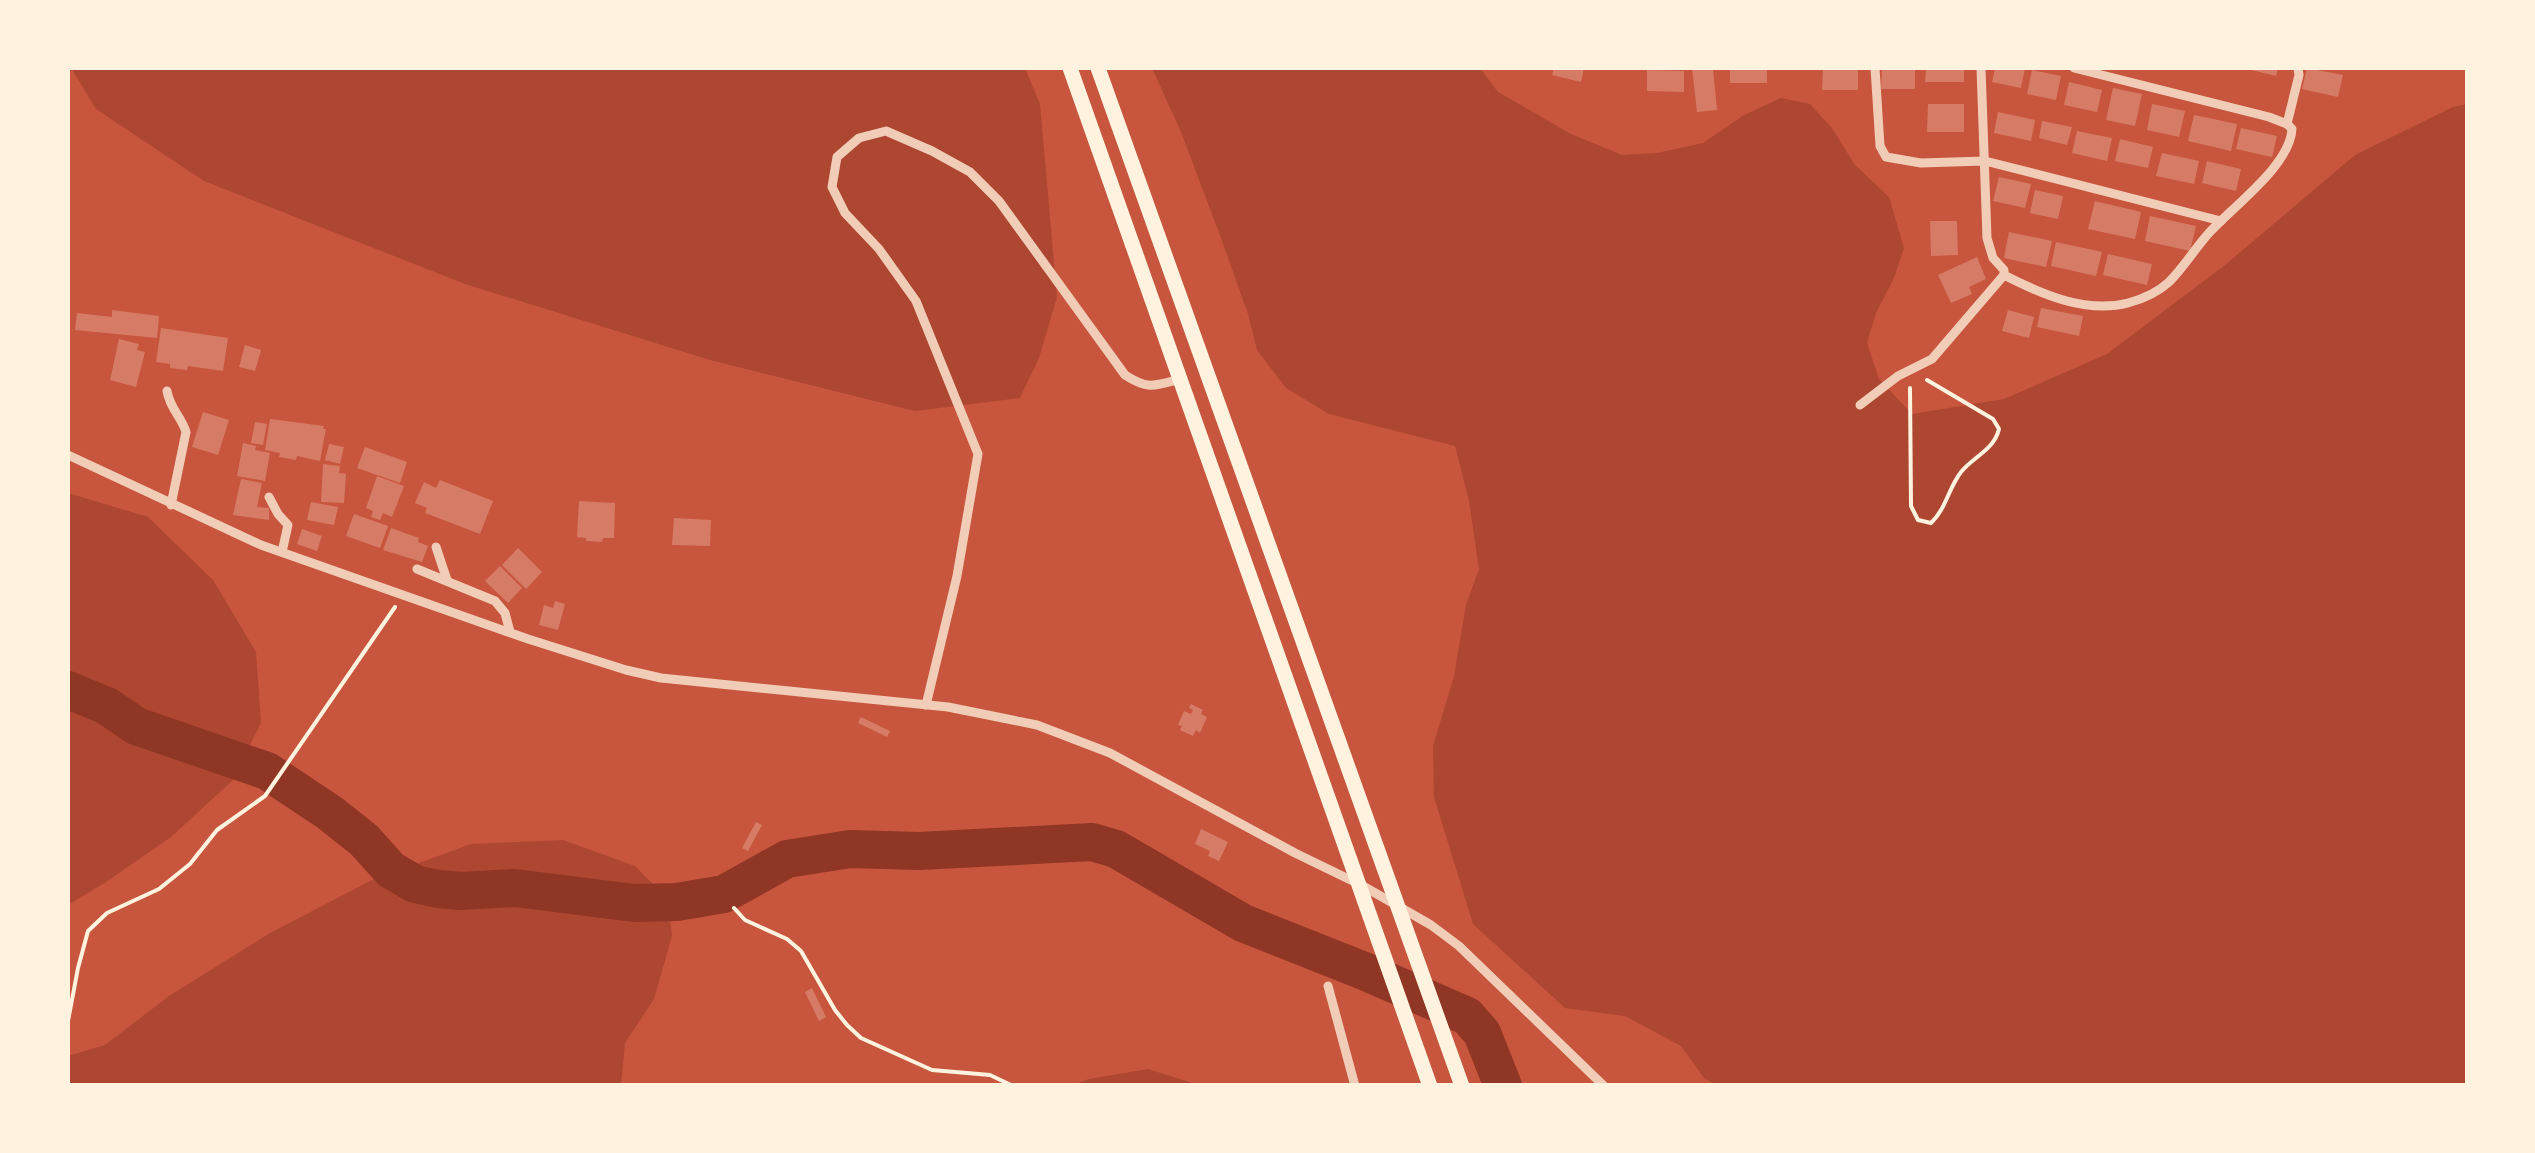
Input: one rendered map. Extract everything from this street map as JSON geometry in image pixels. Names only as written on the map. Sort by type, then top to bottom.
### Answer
[{"type":"highway","points":[[1070,68],[1430,1086]]},
{"type":"highway","points":[[1098,68],[1462,1086]]},
{"type":"street","points":[[1874,68],[1880,146],[1886,156],[1920,162],[1984,161],[2221,221]]},
{"type":"street","points":[[1860,405],[1898,376],[1932,358],[2004,275],[1987,238],[1981,68]]},
{"type":"street","points":[[2004,275],[2034,290],[2093,307],[2145,298],[2167,284],[2210,231],[2272,169],[2291,141],[2292,128],[2269,117],[2074,68]]},
{"type":"street","points":[[2287,124],[2298,68]]},
{"type":"street","points":[[926,705],[957,576],[978,454],[916,301],[880,249],[845,212],[832,188],[837,156],[860,138],[886,131],[970,172],[999,201],[1125,375],[1153,387],[1180,379]]},
{"type":"street","points":[[166,391],[186,432],[171,504]]},
{"type":"street","points":[[68,455],[282,552],[626,670],[661,678],[926,705],[1037,725],[1110,753],[1431,925],[1459,946],[1604,1086]]},
{"type":"street","points":[[269,496],[288,525],[282,552]]},
{"type":"street","points":[[436,547],[446,580]]},
{"type":"street","points":[[416,569],[495,602],[505,614],[510,632]]},
{"type":"street","points":[[1328,986],[1356,1086]]},
{"type":"path","points":[[1910,370],[1993,419],[1999,429],[1992,446],[1962,470],[1941,514],[1932,523],[1918,520],[1911,506],[1910,370]]},
{"type":"path","points":[[68,1021],[88,931],[107,913],[158,889],[190,864],[217,830],[265,796],[404,595]]},
{"type":"path","points":[[734,908],[745,920],[787,939],[801,951],[835,1010],[860,1038],[932,1070],[990,1075],[1013,1086]]},
{"type":"shaded area","points":[[71,68],[1025,68],[1040,104],[1057,297],[1039,358],[1020,398],[915,411],[710,360],[465,284],[204,181],[96,109]]},
{"type":"shaded area","points":[[1152,68],[1480,68],[1498,92],[1571,134],[1622,155],[1657,153],[1703,143],[1744,115],[1781,98],[1810,104],[1832,128],[1855,165],[1889,197],[1904,248],[1867,343],[1879,379],[1912,414],[2004,399],[2107,354],[2225,265],[2355,155],[2453,107],[2467,104],[2467,1085],[1716,1085],[1704,1078],[1681,1046],[1625,1016],[1565,1008],[1473,924],[1434,797],[1433,746],[1454,676],[1466,605],[1479,569],[1469,501],[1455,446],[1329,414],[1286,388],[1257,350],[1221,238]]},
{"type":"shaded area","points":[[68,493],[148,517],[213,580],[256,652],[261,723],[232,781],[171,837],[68,905]]},
{"type":"shaded area","points":[[563,840],[635,866],[668,899],[672,936],[654,999],[625,1043],[621,1085],[68,1085],[68,1056],[105,1045],[169,996],[270,933],[370,881],[471,844]]},
{"type":"shaded area","points":[[1148,1069],[1199,1085],[1073,1085],[1089,1079]]},
{"type":"building","points":[[1554,68],[1584,68],[1581,82],[1552,75]]},
{"type":"building","points":[[1692,68],[1713,68],[1717,110],[1697,112]]},
{"type":"building","points":[[1730,68],[1767,68],[1767,83],[1730,83]]},
{"type":"building","points":[[1823,68],[1858,68],[1858,90],[1822,90]]},
{"type":"building","points":[[1882,68],[1915,68],[1915,89],[1881,89]]},
{"type":"building","points":[[1926,68],[1964,68],[1964,82],[1925,82]]},
{"type":"building","points":[[1995,68],[2025,68],[2021,88],[1992,82]]},
{"type":"building","points":[[2243,68],[2278,68],[2276,76]]},
{"type":"building","points":[[2307,68],[2343,75],[2338,97],[2302,89]]},
{"type":"building","points":[[1647,70],[1684,71],[1684,92],[1647,91]]},
{"type":"building","points":[[2032,70],[2061,76],[2056,100],[2027,94]]},
{"type":"building","points":[[2069,82],[2102,90],[2097,112],[2064,105]]},
{"type":"building","points":[[2113,88],[2142,94],[2135,126],[2106,120]]},
{"type":"building","points":[[1928,104],[1964,104],[1964,132],[1927,132]]},
{"type":"building","points":[[2152,104],[2185,111],[2179,137],[2147,130]]},
{"type":"building","points":[[1998,112],[2035,120],[2031,141],[1994,133]]},
{"type":"building","points":[[2194,115],[2237,124],[2231,151],[2188,141]]},
{"type":"building","points":[[2042,121],[2072,127],[2067,145],[2039,138]]},
{"type":"building","points":[[2241,128],[2277,136],[2272,157],[2236,149]]},
{"type":"building","points":[[2077,131],[2112,138],[2107,161],[2072,153]]},
{"type":"building","points":[[2120,139],[2153,147],[2148,168],[2115,161]]},
{"type":"building","points":[[2162,153],[2199,161],[2194,184],[2156,176]]},
{"type":"building","points":[[2207,161],[2241,169],[2236,191],[2202,183]]},
{"type":"building","points":[[1999,177],[2031,184],[2025,208],[1993,201]]},
{"type":"building","points":[[2035,190],[2063,196],[2058,219],[2030,213]]},
{"type":"building","points":[[2095,201],[2141,212],[2135,239],[2088,229]]},
{"type":"building","points":[[2150,216],[2196,226],[2190,251],[2145,241]]},
{"type":"building","points":[[1930,221],[1957,221],[1958,255],[1931,256]]},
{"type":"building","points":[[2009,232],[2052,241],[2046,267],[2004,258]]},
{"type":"building","points":[[2056,242],[2102,252],[2096,276],[2051,266]]},
{"type":"building","points":[[2108,254],[2152,264],[2147,285],[2103,275]]},
{"type":"building","points":[[1977,257],[1986,279],[1969,287],[1972,294],[1951,303],[1938,275]]},
{"type":"building","points":[[2041,308],[2083,316],[2079,336],[2037,327]]},
{"type":"building","points":[[112,310],[159,316],[157,338],[75,330],[77,313],[112,317]]},
{"type":"building","points":[[2008,310],[2034,317],[2029,338],[2002,331]]},
{"type":"building","points":[[161,328],[228,338],[223,371],[188,366],[187,370],[170,368],[170,364],[156,362]]},
{"type":"building","points":[[119,339],[139,344],[137,350],[145,352],[136,387],[110,380]]},
{"type":"building","points":[[245,345],[261,350],[255,371],[239,367]]},
{"type":"building","points":[[203,412],[229,420],[218,455],[192,447]]},
{"type":"building","points":[[270,419],[324,426],[320,461],[279,457],[280,453],[265,450]]},
{"type":"building","points":[[255,422],[267,424],[263,445],[251,443]]},
{"type":"building","points":[[243,443],[270,453],[265,481],[237,476]]},
{"type":"building","points":[[329,444],[344,447],[340,464],[325,460]]},
{"type":"building","points":[[365,447],[407,462],[400,483],[357,468]]},
{"type":"building","points":[[323,464],[340,466],[339,473],[346,474],[344,503],[321,502]]},
{"type":"building","points":[[377,476],[404,486],[392,517],[383,513],[380,520],[371,517],[373,511],[366,508]]},
{"type":"building","points":[[241,479],[262,483],[257,507],[269,508],[269,520],[233,515]]},
{"type":"building","points":[[440,480],[493,501],[480,534],[425,513],[427,508],[415,503],[424,482],[436,488]]},
{"type":"building","points":[[579,501],[615,503],[614,538],[603,538],[602,542],[577,537]]},
{"type":"building","points":[[311,502],[338,507],[334,525],[307,520]]},
{"type":"building","points":[[354,514],[388,526],[380,548],[346,536]]},
{"type":"building","points":[[674,518],[711,520],[710,546],[672,545]]},
{"type":"building","points":[[391,528],[419,538],[418,542],[428,546],[422,562],[383,550]]},
{"type":"building","points":[[302,529],[322,536],[317,551],[297,544]]},
{"type":"building","points":[[518,548],[542,572],[526,589],[502,565]]},
{"type":"building","points":[[500,566],[522,588],[508,603],[485,581]]},
{"type":"building","points":[[555,601],[565,604],[558,630],[539,625],[544,605],[553,608]]},
{"type":"building","points":[[1191,704],[1207,717],[1200,733],[1196,730],[1193,736],[1178,725],[1184,711],[1191,714]]},
{"type":"building","points":[[861,717],[890,731],[887,737],[858,723]]},
{"type":"building","points":[[756,822],[762,825],[748,851],[742,848]]},
{"type":"building","points":[[1201,829],[1228,842],[1219,861],[1195,844]]},
{"type":"building","points":[[812,988],[826,1017],[819,1021],[805,992]]},
{"type":"waterway","points":[[68,690],[107,706],[136,726],[267,771],[364,840],[391,870],[415,884],[438,889],[515,888],[634,903],[677,902],[724,894],[787,859],[850,849],[919,851],[1092,842],[1116,849],[1243,923],[1467,1016],[1482,1033],[1503,1086]]}]
